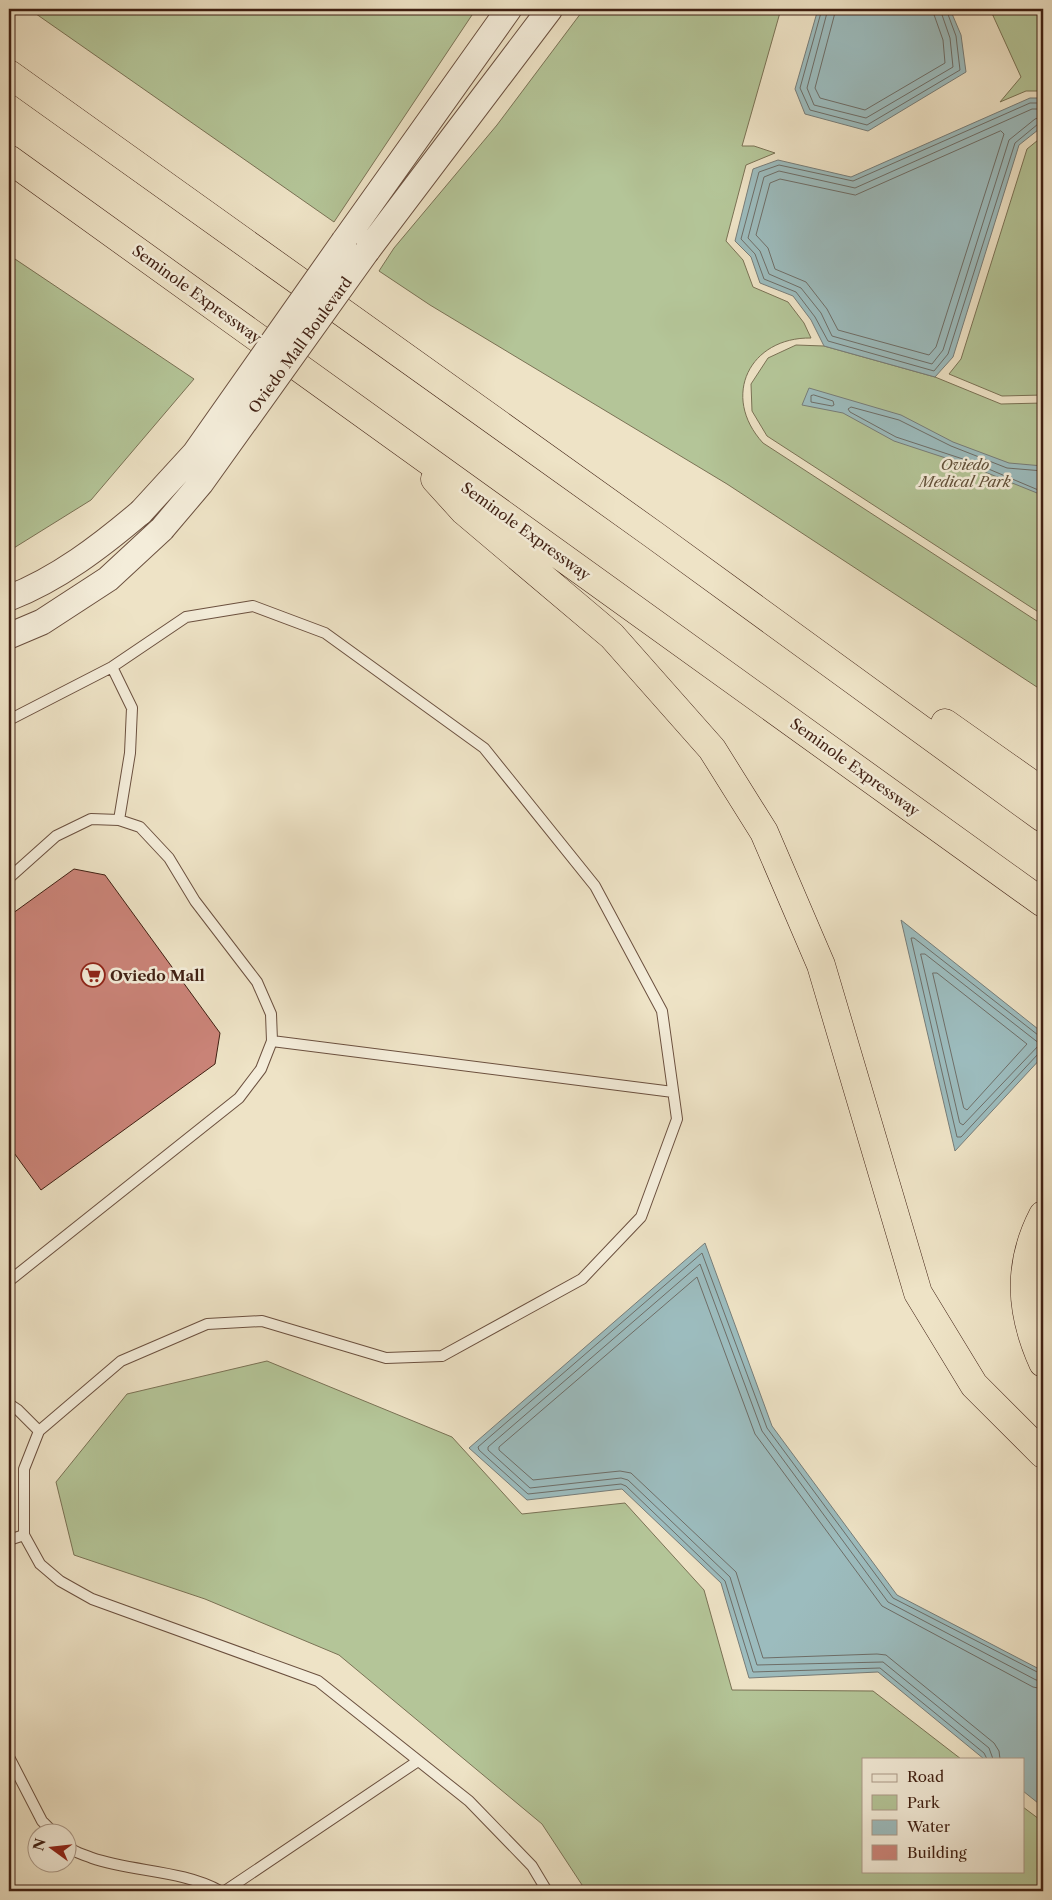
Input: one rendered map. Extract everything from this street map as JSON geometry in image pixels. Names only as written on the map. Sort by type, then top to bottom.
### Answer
[{"type":"highway","points":[[9,74],[654,535],[1043,818]]},
{"type":"highway","name":"Seminole Expressway","points":[[9,159],[392,436],[474,505],[1043,903]]},
{"type":"highway","points":[[474,505],[612,636],[712,749],[764,832],[821,965],[918,1293],[974,1385],[1043,1454]]},
{"type":"highway","points":[[654,535],[804,624],[1043,792]]},
{"type":"highway","points":[[1043,1215],[1034,1232],[1023,1280],[1030,1336],[1043,1363]]},
{"type":"street","name":"Oviedo Mall Boulevard","points":[[9,598],[23,593],[93,552],[141,512],[195,454],[509,9]]},
{"type":"street","name":"Oviedo Mall Boulevard","points":[[9,636],[42,622],[108,579],[162,529],[201,483],[367,251],[550,9]]},
{"type":"lane","points":[[9,720],[112,666],[186,617],[253,606],[325,633],[484,748],[595,886],[662,1011],[677,1120],[641,1218],[582,1279],[442,1356],[386,1358],[262,1320],[207,1324],[121,1362],[39,1431],[24,1469],[24,1535],[40,1564],[60,1581],[92,1599],[318,1681],[468,1801],[532,1866],[547,1891]]},
{"type":"lane","points":[[112,666],[132,708],[130,754],[119,820]]},
{"type":"lane","points":[[9,878],[56,836],[91,819],[119,820],[140,828],[170,858],[195,901],[257,982],[271,1014],[272,1041],[260,1069],[239,1098],[9,1281]]},
{"type":"lane","points":[[272,1041],[673,1092]]},
{"type":"lane","points":[[9,1404],[18,1410],[39,1431]]},
{"type":"lane","points":[[9,1540],[24,1535]]},
{"type":"lane","points":[[9,1757],[43,1822]]},
{"type":"lane","points":[[225,1891],[418,1761]]},
{"type":"lane","points":[[78,1853],[106,1863],[204,1883],[220,1891]]},
{"type":"green space","points":[[29,9],[476,9],[334,222]]},
{"type":"green space","points":[[584,9],[781,9],[742,146],[754,146],[775,153],[746,165],[726,241],[743,260],[753,287],[788,302],[804,323],[811,338],[790,340],[772,347],[758,358],[748,372],[743,389],[744,407],[750,425],[763,443],[1043,625],[1043,691],[727,484],[430,305],[379,271],[394,248],[497,125]]},
{"type":"green space","points":[[990,9],[1036,9],[1043,13],[1043,91],[1026,91],[1000,102],[1021,77]]},
{"type":"green space","points":[[1043,136],[1043,395],[1002,396],[949,374],[961,359],[1027,149]]},
{"type":"green space","points":[[9,255],[194,379],[91,500],[9,551]]},
{"type":"green space","name":"Oviedo Medical Park","points":[[796,345],[824,346],[935,377],[1001,404],[1043,403],[1043,615],[767,436],[752,411],[751,384],[768,358]]},
{"type":"green space","points":[[267,1361],[452,1437],[522,1514],[625,1503],[704,1590],[732,1690],[873,1691],[960,1758],[862,1758],[862,1872],[1024,1872],[1024,1808],[1043,1822],[1043,1875],[1038,1891],[586,1891],[542,1824],[339,1655],[205,1599],[74,1555],[56,1482],[127,1394]]},
{"type":"water","points":[[818,9],[950,9],[961,35],[966,72],[868,131],[805,114],[795,89]]},
{"type":"water","points":[[1030,98],[1043,98],[1043,126],[1019,145],[953,357],[935,377],[824,346],[811,320],[793,296],[760,283],[751,257],[735,241],[753,169],[778,160],[851,177]]},
{"type":"water","points":[[809,388],[901,415],[953,442],[1009,463],[1043,466],[1043,499],[1037,493],[970,466],[894,441],[843,413],[802,405]]},
{"type":"water","points":[[901,920],[1043,1033],[1043,1056],[955,1151]]},
{"type":"water","points":[[705,1243],[772,1426],[897,1595],[1043,1671],[1043,1807],[1024,1792],[1024,1758],[983,1758],[878,1672],[749,1678],[721,1583],[622,1489],[527,1500],[469,1448]]},
{"type":"building","name":"Oviedo Mall","points":[[74,869],[105,875],[220,1033],[215,1064],[41,1190],[9,1146],[9,916]]},
{"type":"place","name":"Oviedo Mall","points":[[93,975]]}]
